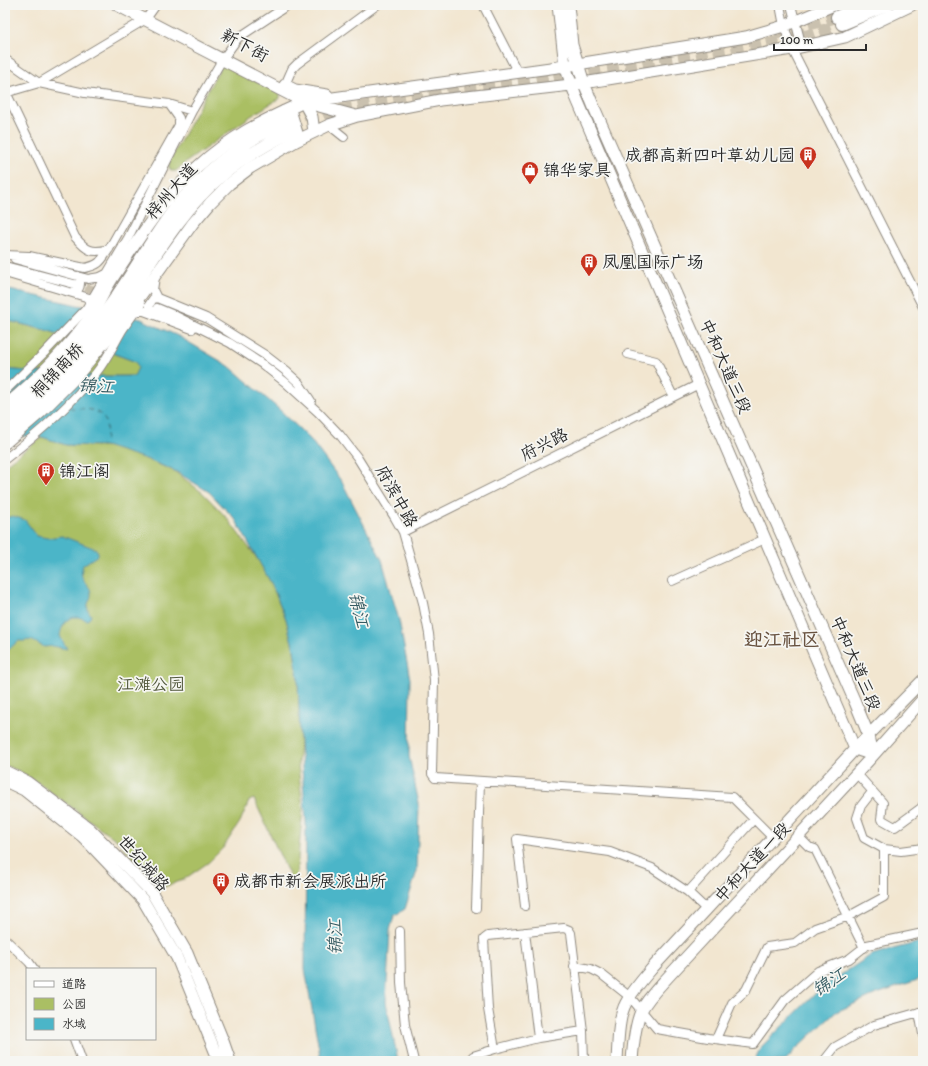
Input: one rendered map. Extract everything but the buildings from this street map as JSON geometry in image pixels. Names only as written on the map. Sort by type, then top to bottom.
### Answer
[{"type":"highway","points":[[838,15],[865,5]]},
{"type":"highway","points":[[838,15],[887,5]]},
{"type":"highway","name":"梓州大道","points":[[113,309],[160,229],[196,184],[248,142],[289,126]]},
{"type":"highway","name":"桐锦南桥","points":[[5,420],[44,385],[113,309]]},
{"type":"highway","name":"桐锦南桥","points":[[5,434],[36,407],[70,372],[103,333],[113,309]]},
{"type":"main road","name":"新下街","points":[[117,5],[151,13]]},
{"type":"main road","name":"新下街","points":[[130,5],[151,13],[224,57],[304,102],[356,116]]},
{"type":"main road","points":[[558,5],[565,66],[571,85],[855,749],[873,755]]},
{"type":"main road","name":"中和大道三段","points":[[568,5],[572,45],[584,83],[849,688],[869,736],[873,755]]},
{"type":"main road","points":[[113,309],[111,281],[174,192],[195,170],[228,142],[253,126],[289,126],[314,132],[329,125],[356,116],[440,100],[571,85],[797,48],[845,37],[912,5]]},
{"type":"main road","points":[[304,102],[518,73],[746,37],[795,22],[838,15]]},
{"type":"main road","name":"新下街","points":[[224,57],[290,87],[316,94],[349,96]]},
{"type":"main road","points":[[290,87],[304,102],[312,117],[314,132]]},
{"type":"main road","points":[[113,309],[154,280],[194,223],[214,198],[250,168],[289,126],[304,102]]},
{"type":"main road","name":"桐锦南桥","points":[[5,406],[35,379],[56,357],[86,321],[113,309]]},
{"type":"main road","name":"桐锦南桥","points":[[5,443],[41,412],[77,376],[113,309]]},
{"type":"main road","points":[[617,1061],[619,1029],[625,1004],[654,966],[855,749],[923,680]]},
{"type":"main road","name":"中和大道一段","points":[[632,1061],[636,1032],[641,1011],[651,996],[857,774],[923,699]]},
{"type":"main road","name":"世纪城路","points":[[5,771],[27,782],[90,829],[152,893],[187,953],[230,1061]]},
{"type":"main road","name":"世纪城路","points":[[5,781],[24,790],[83,837],[143,900],[177,958],[219,1061]]},
{"type":"street","points":[[113,309],[107,274],[128,238],[192,111],[224,57],[238,38],[288,5]]},
{"type":"street","points":[[290,87],[292,69],[296,64],[377,5]]},
{"type":"street","points":[[483,5],[518,73]]},
{"type":"street","points":[[780,5],[779,8],[784,26],[797,48],[923,307]]},
{"type":"street","points":[[791,5],[795,22],[797,48]]},
{"type":"street","points":[[109,249],[95,252],[88,250],[75,237],[6,92],[39,83],[151,13]]},
{"type":"street","points":[[5,60],[39,83],[85,93],[169,104],[192,111]]},
{"type":"street","points":[[5,256],[29,256],[86,268],[99,263],[109,249],[179,125],[179,118],[169,104]]},
{"type":"street","points":[[329,125],[344,136]]},
{"type":"street","points":[[5,256],[25,261],[75,284]]},
{"type":"street","points":[[5,273],[75,284],[107,274],[124,263]]},
{"type":"street","points":[[5,266],[75,284]]},
{"type":"street","points":[[154,280],[153,290],[158,298]]},
{"type":"street","name":"府滨中路","points":[[75,284],[113,309],[154,311],[176,316],[230,343],[262,364],[285,382],[318,412],[358,457],[403,532],[423,601],[429,634],[434,680],[432,774],[435,778],[440,779],[480,781]]},
{"type":"street","points":[[154,311],[149,311],[149,304],[153,298],[158,298],[206,318],[265,355],[288,372],[299,383],[318,412]]},
{"type":"street","name":"桐锦南桥","points":[[5,391],[44,353],[113,309],[124,328],[105,360],[77,395],[34,437],[5,459]]},
{"type":"street","points":[[628,354],[656,361],[673,396]]},
{"type":"street","name":"府兴路","points":[[403,532],[699,384]]},
{"type":"street","points":[[672,581],[765,539]]},
{"type":"street","points":[[857,774],[883,804],[882,819],[895,828],[923,805]]},
{"type":"street","points":[[476,908],[480,781],[732,797],[773,838]]},
{"type":"street","points":[[872,792],[861,806],[857,818],[864,838],[884,850],[901,851],[923,848]]},
{"type":"street","points":[[688,892],[754,818]]},
{"type":"street","points":[[798,836],[809,847],[816,849],[864,948]]},
{"type":"street","points":[[525,906],[517,839],[610,852],[652,868],[688,892],[706,910]]},
{"type":"street","points":[[716,1040],[732,1003],[746,990],[767,947],[795,943],[814,928],[848,916],[884,897],[884,850]]},
{"type":"street","points":[[495,1049],[488,1009],[484,939],[488,936],[564,928],[569,930],[583,1031],[584,1061]]},
{"type":"street","points":[[400,931],[401,990],[405,1025],[414,1061]]},
{"type":"street","points":[[525,932],[538,1038]]},
{"type":"street","points":[[574,966],[591,969],[601,974],[630,997],[657,1030],[716,1040],[753,1044],[785,1000],[818,971],[849,959],[868,945],[923,933]]},
{"type":"street","points":[[5,939],[33,968]]},
{"type":"street","points":[[829,1059],[835,1047],[874,1025],[921,1012],[923,1034]]},
{"type":"street","points":[[469,1061],[473,1056],[495,1049],[538,1038],[583,1031]]},
{"type":"street","points":[[74,1040],[82,1061]]},
{"type":"green space","points":[[222,64],[280,94],[280,98],[251,116],[176,171],[171,171],[169,162]]},
{"type":"green space","points":[[5,320],[49,331],[86,343],[136,362],[139,368],[134,376],[101,376],[5,369]]},
{"type":"green space","name":"江滩公园","points":[[42,437],[66,445],[105,446],[116,448],[174,471],[203,493],[226,517],[259,561],[271,583],[286,619],[294,650],[298,678],[300,741],[298,765],[303,809],[295,888],[254,799],[249,801],[240,822],[223,848],[209,862],[183,880],[161,888],[118,841],[41,785],[23,773],[5,765],[5,465]]},
{"type":"water","name":"锦江","points":[[5,289],[141,319],[178,336],[229,366],[280,410],[310,439],[342,482],[382,560],[399,620],[410,679],[409,756],[419,804],[417,871],[405,909],[394,916],[390,930],[386,1002],[398,1061],[321,1061],[305,969],[306,822],[300,741],[298,678],[294,650],[286,619],[271,583],[235,519],[209,492],[175,471],[146,459],[105,446],[66,445],[42,437],[5,435],[5,369],[102,376],[134,376],[138,368],[136,362],[86,343],[49,331],[5,320]]},
{"type":"water","points":[[13,516],[25,520],[37,536],[47,538],[62,536],[96,549],[98,552],[98,555],[83,565],[82,571],[83,579],[89,587],[91,594],[88,604],[88,611],[91,615],[87,620],[74,617],[67,620],[60,636],[67,649],[53,646],[44,647],[31,640],[18,641],[5,653],[5,518]]},
{"type":"water","points":[[923,941],[923,978],[874,995],[836,1012],[785,1061],[754,1061],[761,1047],[821,988],[871,955]]},
{"type":"ferry route","points":[[54,408],[60,408]]},
{"type":"ferry route","points":[[70,408],[86,409],[96,411],[100,414],[106,423],[105,443]]},
{"type":"tunnel","points":[[774,34],[837,17]]},
{"type":"tunnel","points":[[291,132],[335,111],[763,45],[809,35],[842,24]]},
{"type":"tunnel","points":[[286,122],[319,109]]},
{"type":"tunnel","points":[[74,284],[102,292]]},
{"type":"place","name":"成都高新四叶草幼儿园","points":[[808,170]]},
{"type":"place","name":"锦华家具","points":[[530,185]]},
{"type":"place","name":"凤凰国际广场","points":[[589,277]]},
{"type":"place","name":"锦江阁","points":[[46,486]]},
{"type":"place","name":"成都市新会展派出所","points":[[221,896]]},
{"type":"district","name":"迎江社区","points":[[782,639]]}]
